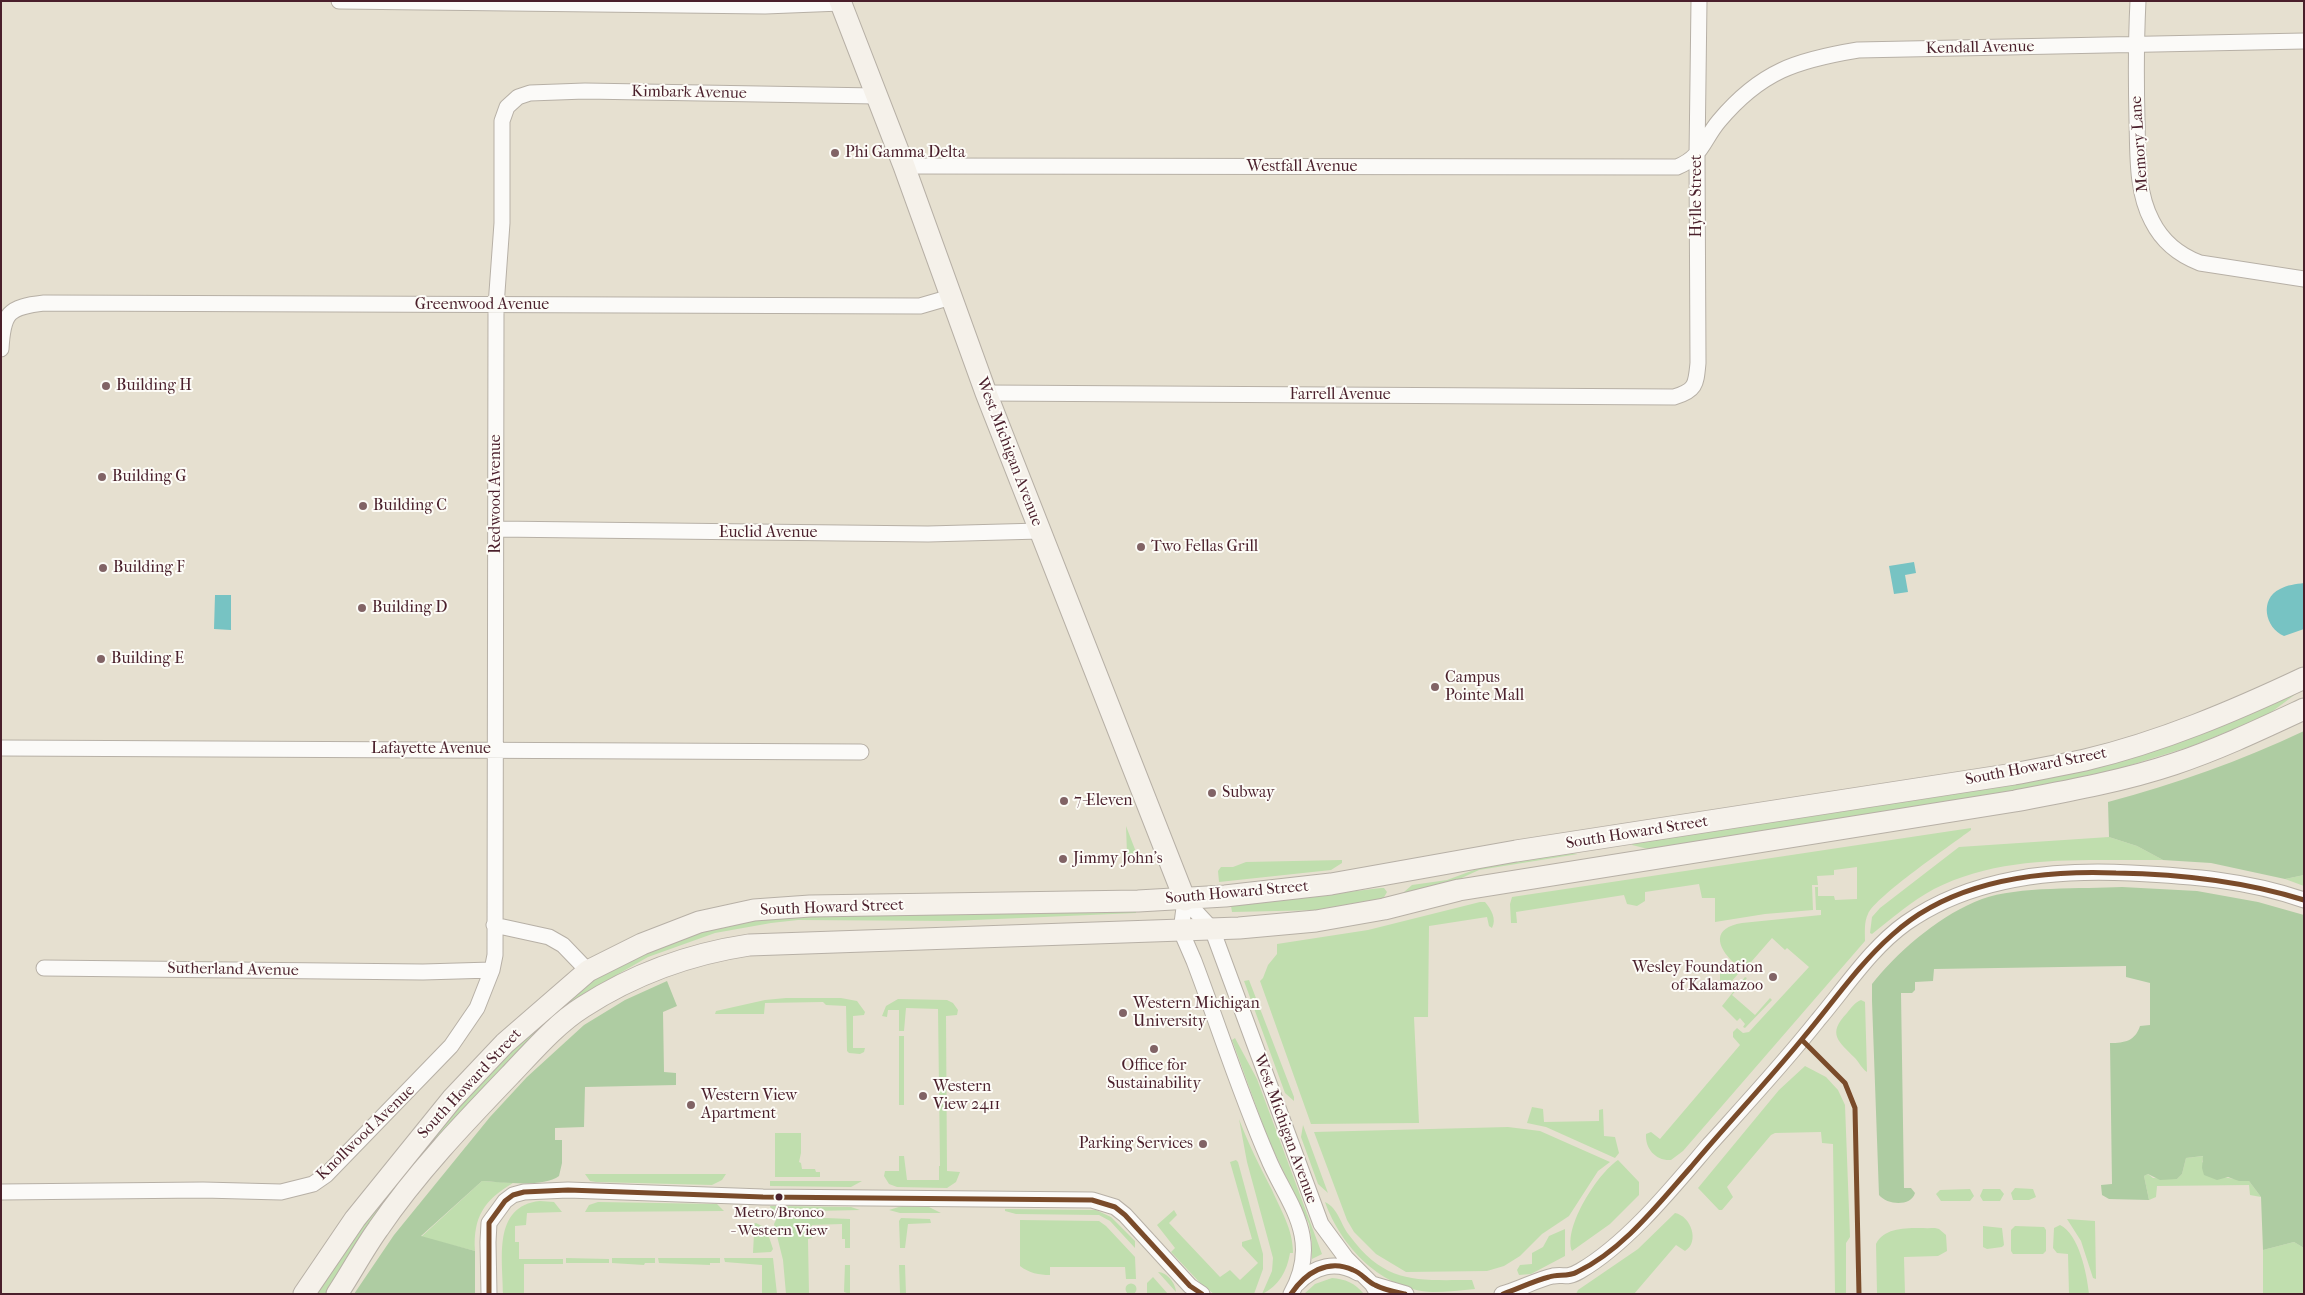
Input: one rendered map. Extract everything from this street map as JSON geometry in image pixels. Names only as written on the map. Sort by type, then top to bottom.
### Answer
[{"type":"street","points":[[339,1],[756,6],[840,2]]},
{"type":"street","name":"Hylle Street","points":[[1692,389],[1696,384],[1698,363],[1697,156],[1699,1]]},
{"type":"street","name":"Memory Lane","points":[[2138,1],[2136,45],[2139,164],[2142,191],[2152,222],[2162,237],[2185,257],[2200,263],[2304,278]]},
{"type":"street","name":"West Michigan Avenue","points":[[840,2],[904,166],[986,393],[1185,900],[1212,929],[1321,1224],[1346,1258],[1372,1285]]},
{"type":"street","name":"Kendall Avenue","points":[[1697,156],[1709,134],[1735,103],[1777,72],[1799,62],[1858,50],[2304,41]]},
{"type":"street","name":"Kimbark Avenue","points":[[507,107],[518,97],[530,93],[585,91],[876,96]]},
{"type":"street","name":"Redwood Avenue","points":[[494,881],[496,306],[502,223],[502,121],[507,107]]},
{"type":"street","name":"Westfall Avenue","points":[[904,166],[1668,168],[1683,165],[1697,156]]},
{"type":"street","name":"Greenwood Avenue","points":[[1,349],[2,329],[6,317],[13,310],[22,306],[44,303],[920,306],[951,297]]},
{"type":"street","name":"Farrell Avenue","points":[[986,393],[1674,397],[1692,389]]},
{"type":"street","name":"Euclid Avenue","points":[[496,529],[928,534],[1040,531]]},
{"type":"street","name":"South Howard Street","points":[[304,1294],[355,1219],[452,1099],[505,1043],[588,970],[642,944],[699,922],[754,910],[810,906],[1185,900],[1332,884],[1516,851],[2014,774],[2086,760],[2164,736],[2246,705],[2304,678]]},
{"type":"street","name":"South Howard Street","points":[[342,1286],[378,1229],[460,1127],[556,1028],[581,1008],[620,985],[658,967],[701,954],[749,946],[1181,931],[1316,921],[1459,890],[2015,801],[2081,788],[2173,764],[2243,738],[2304,709]]},
{"type":"street","name":"Lafayette Avenue","points":[[1,748],[861,752]]},
{"type":"street","points":[[1502,1294],[1554,1276],[1568,1278],[1582,1271],[1616,1244],[1670,1191],[1802,1040],[1868,958],[1897,930],[1939,904],[1978,888],[2016,877],[2099,871],[2199,877],[2242,883],[2304,900]]},
{"type":"street","points":[[1396,873],[1401,904]]},
{"type":"street","name":"Knollwood Avenue","points":[[1,1192],[203,1190],[281,1192],[313,1184],[326,1175],[452,1046],[477,1008],[492,970],[495,955],[494,881]]},
{"type":"street","name":"West Michigan Avenue","points":[[1185,900],[1181,931],[1268,1159],[1299,1225],[1303,1250],[1294,1289]]},
{"type":"street","points":[[494,926],[549,937],[563,945],[588,970]]},
{"type":"street","name":"Sutherland Avenue","points":[[44,968],[423,972],[492,970]]},
{"type":"street","points":[[489,1294],[489,1223],[498,1208],[513,1196],[540,1191],[763,1197],[1092,1200],[1115,1207],[1125,1215],[1195,1291]]},
{"type":"street","points":[[1294,1289],[1312,1271],[1330,1266],[1347,1267],[1372,1285],[1406,1294]]},
{"type":"green space","points":[[2304,688],[2266,716],[2192,746],[2105,773],[2047,786],[1667,847],[1648,849],[1632,845],[1633,843],[2024,782]]},
{"type":"green space","points":[[2304,731],[2304,875],[2285,879],[2211,863],[2163,860],[2137,846],[2109,837],[2108,802],[2208,771]]},
{"type":"green space","points":[[1126,826],[1136,852],[1136,857],[1131,857],[1127,854]]},
{"type":"green space","points":[[1971,828],[1971,830],[1899,883],[1874,906],[1866,920],[1865,941],[1683,1151],[1671,1160],[1666,1160],[1652,1153],[1647,1145],[1646,1134],[1651,1132],[1660,1139],[1740,1045],[1733,1037],[1733,1032],[1737,1028],[1743,1033],[1749,1032],[1809,967],[1772,938],[1745,969],[1741,969],[1743,966],[1736,961],[1734,963],[1723,950],[1720,938],[1722,933],[1732,925],[1742,923],[1821,915],[1821,910],[1816,910],[1815,887],[1818,887],[1818,896],[1834,896],[1835,900],[1857,899],[1857,867],[1834,870],[1834,875],[1817,876],[1818,885],[1812,885],[1813,910],[1765,914],[1715,922],[1715,898],[1702,898],[1699,884],[1645,892],[1645,901],[1637,906],[1627,904],[1624,895],[1516,912],[1517,923],[1511,923],[1510,904],[1512,897]]},
{"type":"green space","points":[[2109,837],[2137,846],[2163,860],[2046,861],[1989,869],[1961,877],[1934,889],[1910,904],[1872,934],[1870,933],[1872,917],[1880,908],[1959,847]]},
{"type":"green space","points":[[1571,853],[1578,854],[1479,870],[1455,881],[1405,895],[1404,892],[1412,885],[1447,880],[1482,867]]},
{"type":"green space","points":[[1342,860],[1342,863],[1331,870],[1219,882],[1218,871],[1221,867],[1233,867],[1246,862]]},
{"type":"green space","points":[[2304,875],[2304,886],[2285,879]]},
{"type":"green space","points":[[2122,887],[2197,891],[2258,902],[2304,915],[2304,1248],[2294,1242],[2263,1250],[2261,1197],[2249,1181],[2239,1181],[2228,1177],[2217,1180],[2204,1175],[2202,1168],[2203,1156],[2186,1158],[2182,1174],[2177,1179],[2160,1180],[2148,1174],[2144,1176],[2149,1200],[2109,1199],[2102,1195],[2101,1185],[2112,1184],[2110,1043],[2129,1040],[2135,1035],[2140,1026],[2150,1025],[2150,983],[2126,977],[2126,966],[1934,969],[1933,981],[1915,982],[1915,990],[1912,993],[1901,993],[1904,1188],[1911,1188],[1915,1193],[1909,1201],[1898,1203],[1887,1201],[1879,1195],[1872,984],[1898,955],[1938,922],[1967,905],[1982,899],[2032,890]]},
{"type":"green space","points":[[1384,888],[1387,892],[1383,899],[1322,910],[1232,912],[1231,906]]},
{"type":"green space","points":[[1485,902],[1491,911],[1494,918],[1492,928],[1489,926],[1487,917],[1429,926],[1428,1017],[1414,1017],[1419,1123],[1311,1124],[1260,981],[1268,965],[1277,954],[1277,944],[1368,930]]},
{"type":"green space","points":[[1135,907],[1136,913],[951,921],[798,920],[715,933],[648,957],[585,993],[327,1294],[316,1294],[361,1227],[449,1117],[538,1023],[598,975],[680,936],[748,919],[849,914],[957,915]]},
{"type":"green space","points":[[1723,962],[1738,974],[1723,991],[1720,988],[1720,964]]},
{"type":"green space","points":[[1745,977],[1747,978],[1732,995],[1755,1015],[1770,998],[1772,1000],[1745,1028],[1743,1027],[1745,1024],[1740,1018],[1737,1021],[1722,1006]]},
{"type":"green space","points":[[1249,980],[1294,1101],[1285,1093],[1244,981]]},
{"type":"green space","points":[[667,981],[677,1006],[663,1012],[664,1072],[676,1073],[676,1085],[585,1087],[584,1127],[555,1128],[555,1140],[562,1140],[562,1163],[559,1176],[552,1180],[533,1183],[482,1181],[421,1236],[475,1251],[475,1294],[354,1294],[394,1235],[490,1117],[527,1077],[584,1025],[625,1000]]},
{"type":"green space","points":[[841,998],[857,1001],[865,1012],[864,1015],[853,1016],[853,1048],[865,1048],[864,1052],[860,1054],[847,1051],[846,1006],[826,1005],[823,1002],[765,1003],[764,1014],[715,1014],[716,1011],[765,1000]]},
{"type":"green space","points":[[898,999],[947,1000],[953,1003],[958,1010],[957,1015],[946,1016],[947,1171],[960,1172],[956,1182],[947,1188],[897,1187],[889,1184],[884,1176],[885,1171],[899,1171],[899,1156],[904,1156],[907,1180],[939,1180],[938,1009],[906,1008],[904,1031],[899,1031],[899,1010],[888,1010],[887,1017],[882,1016],[886,1006]]},
{"type":"green space","points":[[1861,1000],[1865,1002],[1867,1072],[1840,1042],[1836,1032],[1841,1020],[1853,1005]]},
{"type":"green space","points":[[899,1036],[904,1036],[904,1105],[899,1105]]},
{"type":"green space","points":[[1235,1038],[1257,1079],[1322,1254],[1312,1259],[1309,1224],[1268,1139],[1232,1040]]},
{"type":"green space","points":[[1805,1066],[1826,1077],[1838,1090],[1845,1105],[1850,1237],[1846,1243],[1846,1294],[1835,1294],[1833,1144],[1822,1143],[1821,1132],[1775,1133],[1771,1135],[1727,1187],[1733,1197],[1722,1210],[1719,1210],[1698,1188],[1779,1090]]},
{"type":"green space","points":[[1532,1107],[1543,1109],[1544,1122],[1599,1121],[1599,1110],[1603,1109],[1604,1136],[1615,1137],[1619,1153],[1615,1158],[1546,1127],[1527,1123]]},
{"type":"green space","points":[[1239,1119],[1286,1220],[1291,1236],[1293,1253],[1290,1253],[1287,1266],[1278,1282],[1262,1294],[1272,1271],[1273,1258],[1247,1162]]},
{"type":"green space","points":[[1303,1125],[1328,1193],[1318,1184],[1301,1137]]},
{"type":"green space","points":[[1508,1127],[1540,1131],[1610,1162],[1598,1171],[1569,1216],[1542,1234],[1520,1256],[1504,1266],[1487,1271],[1406,1272],[1376,1254],[1354,1232],[1347,1220],[1314,1132]]},
{"type":"green space","points":[[775,1133],[801,1133],[799,1162],[802,1169],[815,1169],[816,1172],[820,1172],[820,1177],[775,1177]]},
{"type":"green space","points":[[2204,1156],[2202,1162],[2222,1177],[2249,1181],[2261,1197],[2250,1195],[2249,1185],[2157,1186],[2156,1197],[2149,1200],[2144,1176],[2148,1174],[2153,1178],[2177,1179],[2182,1174],[2186,1158]]},
{"type":"green space","points":[[1236,1160],[1263,1254],[1263,1269],[1254,1294],[1214,1294],[1203,1286],[1171,1252],[1175,1248],[1157,1225],[1174,1210],[1177,1215],[1169,1223],[1220,1277],[1230,1270],[1240,1280],[1258,1263],[1242,1246],[1242,1242],[1252,1239],[1230,1162]]},
{"type":"green space","points":[[1618,1160],[1639,1182],[1639,1195],[1610,1224],[1572,1251],[1573,1228],[1584,1201],[1601,1176]]},
{"type":"green space","points":[[585,1174],[726,1174],[722,1180],[712,1185],[596,1182],[590,1181]]},
{"type":"green space","points":[[482,1181],[513,1183],[495,1196],[482,1211],[476,1228],[475,1251],[421,1237]]},
{"type":"green space","points":[[770,1181],[862,1181],[851,1187],[770,1186]]},
{"type":"green space","points":[[2015,1188],[2033,1189],[2036,1197],[2029,1200],[2013,1200],[2011,1193]]},
{"type":"green space","points":[[1970,1189],[1974,1196],[1970,1201],[1941,1201],[1936,1194],[1940,1190]]},
{"type":"green space","points":[[1983,1189],[2000,1189],[2004,1194],[2000,1201],[1983,1201],[1980,1196]]},
{"type":"green space","points":[[540,1201],[554,1202],[562,1212],[527,1213],[526,1225],[515,1226],[515,1242],[519,1242],[519,1259],[563,1259],[563,1264],[524,1264],[524,1294],[503,1294],[502,1251],[507,1223],[514,1213],[525,1205]]},
{"type":"green space","points":[[598,1202],[717,1204],[724,1211],[585,1212],[589,1205]]},
{"type":"green space","points":[[1325,1202],[1333,1208],[1349,1235],[1363,1251],[1376,1263],[1389,1271],[1418,1279],[1472,1280],[1475,1289],[1433,1292],[1414,1289],[1381,1275],[1353,1250],[1341,1235]]},
{"type":"green space","points":[[770,1206],[851,1207],[860,1210],[772,1212]]},
{"type":"green space","points":[[902,1206],[929,1207],[941,1213],[900,1213],[889,1210]]},
{"type":"green space","points":[[1005,1209],[1096,1210],[1111,1217],[1135,1241],[1135,1248],[1110,1221],[1099,1215],[1016,1214],[1005,1211]]},
{"type":"green space","points":[[1675,1213],[1685,1219],[1692,1230],[1693,1236],[1690,1247],[1685,1251],[1676,1245],[1634,1294],[1576,1294],[1578,1290],[1638,1249]]},
{"type":"green space","points":[[778,1216],[850,1219],[850,1248],[845,1248],[845,1239],[842,1239],[842,1224],[812,1225],[812,1238],[808,1239],[809,1294],[786,1294],[783,1260],[774,1224]]},
{"type":"green space","points":[[901,1218],[930,1219],[931,1223],[908,1224],[905,1248],[900,1248],[899,1221]]},
{"type":"green space","points":[[2067,1219],[2095,1221],[2096,1279],[2093,1278],[2081,1241]]},
{"type":"green space","points":[[1020,1220],[1099,1221],[1135,1257],[1136,1279],[1126,1279],[1125,1267],[1050,1267],[1050,1275],[1038,1274],[1027,1270],[1020,1266]]},
{"type":"green space","points":[[756,1223],[766,1228],[773,1249],[771,1252],[753,1253],[754,1233],[746,1233],[747,1226]]},
{"type":"green space","points":[[2060,1225],[2072,1237],[2081,1255],[2089,1294],[2069,1294],[2068,1254],[2057,1253],[2053,1248],[2054,1228]]},
{"type":"green space","points":[[1983,1226],[2002,1228],[2004,1245],[2002,1247],[1987,1249],[1983,1247]]},
{"type":"green space","points":[[2015,1226],[2044,1227],[2046,1230],[2046,1251],[2043,1254],[2013,1254],[2011,1251],[2011,1230]]},
{"type":"green space","points":[[1935,1228],[1946,1235],[1947,1251],[1938,1256],[1904,1257],[1905,1294],[1877,1294],[1876,1244],[1881,1238],[1894,1230]]},
{"type":"green space","points":[[1565,1229],[1565,1256],[1531,1274],[1519,1275],[1517,1270],[1520,1265],[1532,1264],[1532,1253],[1543,1247],[1549,1236]]},
{"type":"green space","points":[[2294,1242],[2304,1248],[2304,1294],[2263,1294],[2263,1250]]},
{"type":"green space","points":[[566,1258],[609,1259],[609,1263],[566,1263]]},
{"type":"green space","points":[[612,1258],[655,1258],[655,1263],[645,1263],[644,1265],[612,1263]]},
{"type":"green space","points":[[658,1258],[720,1258],[720,1263],[710,1263],[710,1265],[659,1263]]},
{"type":"green space","points":[[724,1258],[773,1258],[777,1294],[762,1294],[762,1265],[725,1262]]},
{"type":"green space","points":[[845,1263],[845,1265],[850,1265],[850,1294],[844,1292]]},
{"type":"green space","points":[[899,1265],[905,1265],[906,1294],[900,1294]]},
{"type":"green space","points":[[1158,1272],[1165,1274],[1170,1279],[1176,1292]]},
{"type":"green space","points":[[1153,1277],[1168,1294],[1147,1294],[1147,1283]]},
{"type":"green space","points":[[1332,1278],[1350,1282],[1364,1294],[1304,1294],[1315,1284]]},
{"type":"green space","points":[[1131,1283],[1137,1289],[1131,1295],[1125,1289]]},
{"type":"water","points":[[1914,562],[1916,573],[1905,575],[1908,592],[1894,594],[1889,566]]},
{"type":"water","points":[[2304,583],[2304,629],[2284,636],[2272,627],[2269,620],[2267,606],[2269,599],[2283,588]]},
{"type":"water","points":[[215,595],[231,595],[231,630],[214,629]]},
{"type":"transit line","points":[[1503,1294],[1552,1276],[1577,1272],[1594,1263],[1625,1239],[1653,1211],[1776,1071],[1868,959],[1892,935],[1915,917],[1941,902],[1968,891],[2027,877],[2087,873],[2188,877],[2235,883],[2304,900]]},
{"type":"transit line","points":[[1802,1040],[1845,1083],[1855,1108],[1859,1294]]},
{"type":"transit line","points":[[489,1294],[489,1223],[505,1201],[513,1195],[524,1192],[568,1190],[763,1197],[1092,1200],[1115,1207],[1125,1215],[1190,1286],[1202,1294]]},
{"type":"transit line","points":[[1291,1294],[1310,1274],[1326,1267],[1335,1266],[1356,1271],[1372,1284],[1405,1294]]},
{"type":"place","name":"Phi Gamma Delta","points":[[835,153]]},
{"type":"place","name":"Building H","points":[[106,386]]},
{"type":"place","name":"Building G","points":[[102,477]]},
{"type":"place","name":"Building C","points":[[363,506]]},
{"type":"place","name":"Two Fellas Grill","points":[[1141,547]]},
{"type":"place","name":"Building F","points":[[103,568]]},
{"type":"place","name":"Building D","points":[[362,608]]},
{"type":"place","name":"Building E","points":[[101,659]]},
{"type":"place","name":"Campus Pointe Mall","points":[[1435,687]]},
{"type":"place","name":"Subway","points":[[1212,793]]},
{"type":"place","name":"7-Eleven","points":[[1064,801]]},
{"type":"place","name":"Jimmy John's","points":[[1063,859]]},
{"type":"place","name":"Wesley Foundation of Kalamazoo","points":[[1773,977]]},
{"type":"place","name":"Western Michigan University","points":[[1123,1013]]},
{"type":"place","name":"Office for Sustainability","points":[[1154,1049]]},
{"type":"place","name":"Western View 2411","points":[[923,1096]]},
{"type":"place","name":"Western View Apartment","points":[[691,1105]]},
{"type":"place","name":"Parking Services","points":[[1203,1144]]},
{"type":"place","name":"Metro/Bronco - Western View","points":[[779,1197]]}]
